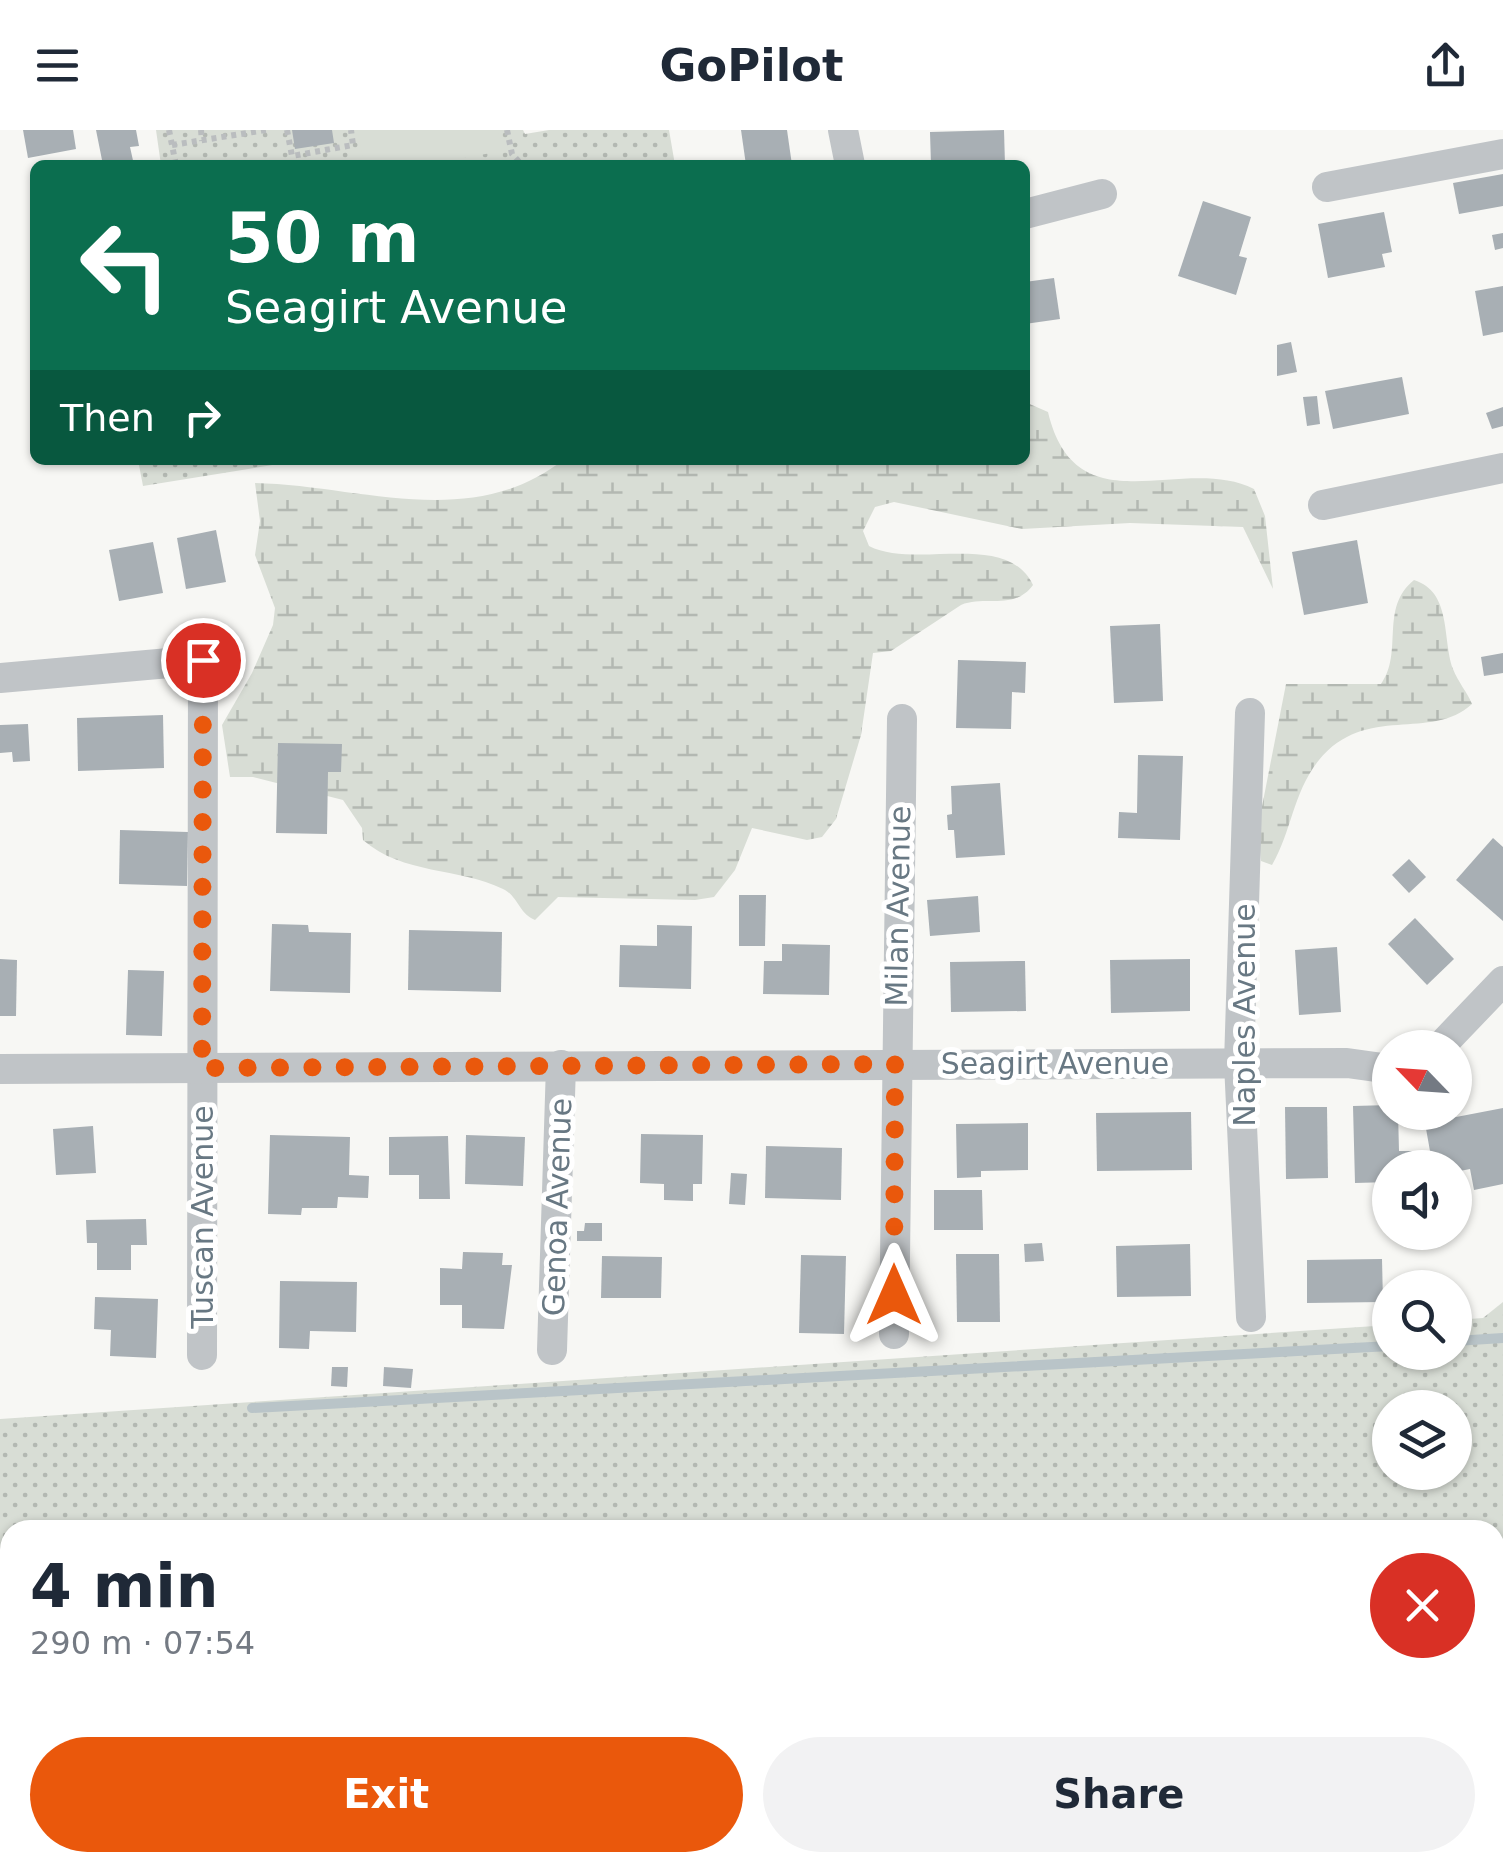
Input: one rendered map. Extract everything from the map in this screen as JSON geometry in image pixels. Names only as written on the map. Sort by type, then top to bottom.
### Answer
[{"type":"street","points":[[843,130],[849,160]]},
{"type":"street","points":[[1327,187],[1503,154]]},
{"type":"street","points":[[1030,213],[1102,194]]},
{"type":"street","points":[[1323,504],[1503,468]]},
{"type":"street","name":"Tuscan Avenue","points":[[0,678],[203,660],[202,1355]]},
{"type":"street","name":"Naples Avenue","points":[[1250,713],[1239,1063],[1251,1316]]},
{"type":"street","name":"Milan Avenue","points":[[894,1334],[902,719]]},
{"type":"street","points":[[1456,1030],[1503,981]]},
{"type":"street","name":"Seagirt Avenue","points":[[0,1069],[1239,1063],[1372,1066]]},
{"type":"street","name":"Genoa Avenue","points":[[552,1350],[561,1065]]},
{"type":"path","points":[[169,130],[175,160]]},
{"type":"path","points":[[200,130],[202,140]]},
{"type":"path","points":[[172,146],[266,130]]},
{"type":"path","points":[[287,130],[292,156],[353,145],[351,130]]},
{"type":"path","points":[[508,130],[512,154],[517,160]]},
{"type":"green space","points":[[156,130],[523,130],[525,134],[549,130],[669,130],[674,160],[160,160]]},
{"type":"green space","points":[[357,130],[498,130],[502,151],[452,160],[363,160]]},
{"type":"green space","points":[[1030,404],[1048,412],[1062,448],[1082,469],[1106,479],[1226,480],[1254,489],[1265,516],[1273,589],[1243,527],[1130,523],[1022,529],[894,502],[875,507],[863,531],[869,546],[888,552],[1003,559],[1020,569],[1033,585],[1017,598],[961,605],[891,651],[873,653],[861,735],[836,819],[822,837],[807,840],[752,828],[735,870],[714,897],[558,897],[535,920],[503,889],[413,865],[379,851],[363,840],[362,828],[343,800],[253,777],[230,777],[222,725],[252,673],[273,625],[275,608],[255,555],[260,521],[255,483],[373,496],[452,499],[491,494],[528,482],[555,465],[1030,465]]},
{"type":"green space","points":[[139,465],[272,465],[143,486]]},
{"type":"green space","points":[[1414,580],[1426,586],[1440,605],[1453,669],[1472,704],[1437,721],[1377,727],[1337,743],[1310,772],[1272,865],[1261,861],[1258,827],[1286,684],[1381,684],[1391,658],[1397,604]]},
{"type":"green space","points":[[1503,1302],[1503,1520],[0,1520],[0,1419],[1372,1326],[1372,1370],[1472,1370],[1472,1319],[1483,1318]]},
{"type":"building","points":[[23,130],[73,130],[76,149],[28,158]]},
{"type":"building","points":[[96,130],[136,130],[139,146],[130,147],[133,160],[102,160]]},
{"type":"building","points":[[292,130],[332,130],[334,143],[295,149]]},
{"type":"building","points":[[741,130],[787,130],[791,160],[745,160]]},
{"type":"building","points":[[1004,130],[1005,160],[931,160],[930,132]]},
{"type":"building","points":[[1503,174],[1503,206],[1459,214],[1453,183]]},
{"type":"building","points":[[1203,201],[1251,217],[1239,256],[1247,258],[1236,295],[1178,276]]},
{"type":"building","points":[[1384,212],[1392,252],[1382,254],[1385,267],[1328,278],[1318,224]]},
{"type":"building","points":[[1503,233],[1503,248],[1495,250],[1492,235]]},
{"type":"building","points":[[1054,278],[1060,319],[1030,323],[1030,281]]},
{"type":"building","points":[[1503,286],[1503,332],[1483,336],[1475,291]]},
{"type":"building","points":[[1291,342],[1297,372],[1277,376],[1277,345]]},
{"type":"building","points":[[1402,377],[1409,414],[1333,429],[1325,391]]},
{"type":"building","points":[[1317,396],[1320,424],[1307,426],[1303,397]]},
{"type":"building","points":[[1503,407],[1503,426],[1492,429],[1486,413]]},
{"type":"building","points":[[216,530],[226,582],[186,589],[177,538]]},
{"type":"building","points":[[1357,540],[1368,603],[1304,615],[1292,552]]},
{"type":"building","points":[[153,542],[163,593],[119,601],[109,550]]},
{"type":"building","points":[[1160,624],[1163,701],[1114,703],[1110,626]]},
{"type":"building","points":[[1503,653],[1503,673],[1484,676],[1481,657]]},
{"type":"building","points":[[958,660],[1026,662],[1025,693],[1012,692],[1011,729],[956,728]]},
{"type":"building","points":[[163,715],[164,768],[78,771],[77,718]]},
{"type":"building","points":[[28,724],[30,761],[13,762],[12,752],[0,753],[0,725]]},
{"type":"building","points":[[278,743],[342,744],[341,772],[328,772],[327,834],[276,833]]},
{"type":"building","points":[[1138,755],[1183,756],[1180,840],[1118,838],[1119,812],[1137,813]]},
{"type":"building","points":[[1000,783],[1005,855],[956,858],[954,830],[948,830],[951,786]]},
{"type":"building","points":[[120,830],[188,832],[187,886],[119,884]]},
{"type":"building","points":[[1493,838],[1503,847],[1503,921],[1456,880]]},
{"type":"building","points":[[1409,859],[1426,877],[1409,893],[1392,875]]},
{"type":"building","points":[[739,895],[766,895],[765,946],[739,946]]},
{"type":"building","points":[[978,896],[980,932],[930,936],[927,900]]},
{"type":"building","points":[[1415,918],[1454,959],[1427,985],[1388,944]]},
{"type":"building","points":[[272,924],[308,925],[309,932],[351,933],[350,993],[270,991]]},
{"type":"building","points":[[657,925],[692,926],[691,989],[619,987],[620,945],[657,946]]},
{"type":"building","points":[[409,930],[502,932],[501,992],[408,990]]},
{"type":"building","points":[[782,944],[830,945],[829,995],[763,994],[764,961],[782,961]]},
{"type":"building","points":[[1337,947],[1341,1012],[1299,1015],[1295,950]]},
{"type":"building","points":[[0,959],[17,960],[16,1016],[0,1016]]},
{"type":"building","points":[[1190,959],[1190,1011],[1111,1013],[1110,960]]},
{"type":"building","points":[[1025,961],[1026,1011],[951,1012],[950,962]]},
{"type":"building","points":[[128,970],[164,971],[162,1036],[126,1035]]},
{"type":"building","points":[[1372,1105],[1372,1130],[1398,1130],[1399,1150],[1372,1150],[1372,1183],[1355,1183],[1353,1106]]},
{"type":"building","points":[[1285,1107],[1327,1107],[1328,1178],[1286,1179]]},
{"type":"building","points":[[1503,1108],[1503,1184],[1474,1190],[1472,1150],[1430,1150],[1426,1130],[1472,1130],[1472,1114]]},
{"type":"building","points":[[1191,1112],[1192,1170],[1097,1171],[1096,1113]]},
{"type":"building","points":[[1028,1123],[1028,1170],[981,1171],[981,1177],[957,1178],[956,1124]]},
{"type":"building","points":[[93,1126],[96,1173],[56,1175],[53,1129]]},
{"type":"building","points":[[641,1134],[703,1135],[702,1184],[693,1184],[693,1201],[664,1200],[664,1184],[640,1183]]},
{"type":"building","points":[[270,1135],[350,1137],[349,1175],[369,1176],[368,1198],[338,1197],[337,1208],[302,1208],[301,1215],[268,1214]]},
{"type":"building","points":[[466,1135],[525,1137],[523,1186],[465,1184]]},
{"type":"building","points":[[448,1136],[450,1199],[419,1199],[419,1175],[389,1175],[389,1137]]},
{"type":"building","points":[[766,1146],[842,1148],[841,1200],[765,1198]]},
{"type":"building","points":[[731,1173],[747,1174],[745,1205],[729,1204]]},
{"type":"building","points":[[934,1190],[982,1190],[983,1230],[934,1230]]},
{"type":"building","points":[[146,1219],[147,1245],[131,1245],[131,1270],[97,1270],[97,1243],[87,1243],[86,1220]]},
{"type":"building","points":[[585,1223],[602,1223],[602,1241],[577,1241],[577,1231],[584,1231]]},
{"type":"building","points":[[1042,1243],[1044,1261],[1025,1262],[1024,1244]]},
{"type":"building","points":[[1190,1244],[1191,1296],[1117,1297],[1116,1246]]},
{"type":"building","points":[[463,1252],[503,1253],[502,1265],[512,1265],[504,1329],[462,1328],[462,1305],[440,1305],[440,1268],[462,1269]]},
{"type":"building","points":[[956,1254],[999,1254],[1000,1322],[957,1322]]},
{"type":"building","points":[[801,1255],[846,1256],[844,1334],[799,1333]]},
{"type":"building","points":[[602,1256],[662,1257],[661,1298],[601,1298]]},
{"type":"building","points":[[1382,1259],[1382,1270],[1372,1270],[1372,1302],[1307,1303],[1307,1260]]},
{"type":"building","points":[[280,1281],[357,1282],[356,1332],[310,1331],[309,1349],[279,1348]]},
{"type":"building","points":[[95,1297],[158,1299],[156,1358],[110,1356],[111,1330],[94,1329]]},
{"type":"building","points":[[332,1367],[348,1367],[347,1387],[331,1386]]},
{"type":"building","points":[[384,1367],[413,1369],[411,1388],[383,1386]]},
{"type":"waterway","points":[[1472,1340],[1503,1338]]},
{"type":"waterway","points":[[252,1408],[1372,1347]]},
{"type":"route","points":[[203,660],[202,1068],[895,1064],[894,1295]]}]
